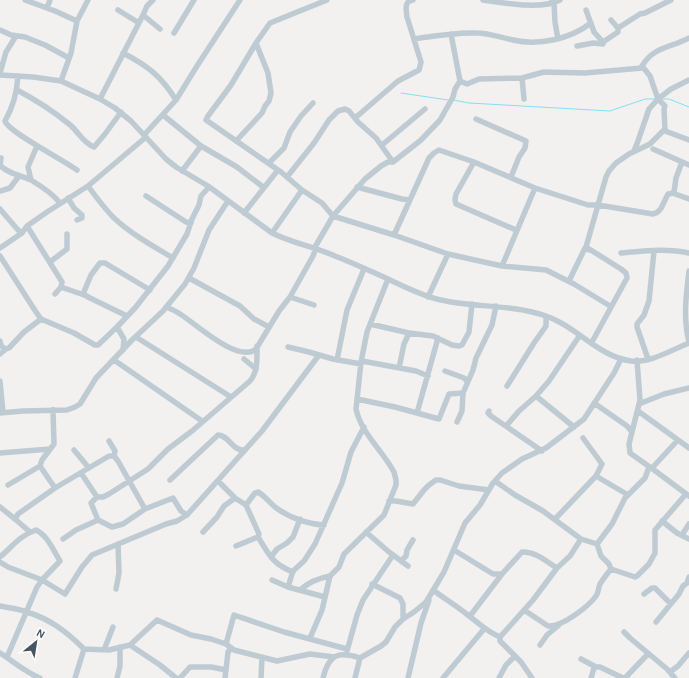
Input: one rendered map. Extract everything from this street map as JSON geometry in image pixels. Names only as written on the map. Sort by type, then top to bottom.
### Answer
[{"type":"street","points":[[25,0],[77,21]]},
{"type":"street","points":[[47,8],[50,0]]},
{"type":"street","points":[[61,81],[69,58],[77,21],[88,0]]},
{"type":"street","points":[[100,99],[147,6],[153,0]]},
{"type":"street","points":[[174,33],[194,0]]},
{"type":"street","points":[[0,248],[22,233],[27,226],[88,186],[145,136],[176,100],[240,0]]},
{"type":"street","points":[[307,0],[310,6]]},
{"type":"street","points":[[327,0],[270,23],[256,43],[231,85],[206,120],[269,163],[302,190],[322,203],[333,216],[448,254],[502,266],[546,270],[574,284]]},
{"type":"street","points":[[355,118],[398,81],[420,70],[421,62],[407,17],[407,1],[413,0]]},
{"type":"street","points":[[483,0],[519,5],[560,0]]},
{"type":"street","points":[[577,46],[593,43],[602,44],[618,32],[618,28],[640,14],[671,0]]},
{"type":"street","points":[[553,2],[558,39]]},
{"type":"street","points":[[118,10],[139,23]]},
{"type":"street","points":[[586,10],[594,32],[603,42]]},
{"type":"street","points":[[143,15],[160,29]]},
{"type":"street","points":[[611,20],[618,28]]},
{"type":"street","points":[[414,39],[478,32],[527,42],[558,39],[574,34],[591,23]]},
{"type":"street","points":[[0,30],[16,36],[25,37],[45,45],[69,58]]},
{"type":"street","points":[[166,307],[180,314],[228,347],[238,351],[249,353],[253,352],[279,311],[290,297],[333,216],[357,187],[374,170],[388,162],[393,162],[421,140],[440,120],[460,81],[451,34]]},
{"type":"street","points":[[16,36],[6,52],[0,74],[61,81],[100,99],[121,112],[166,158],[182,171],[209,187],[272,233],[315,248],[428,297],[454,303],[523,309],[553,318],[609,354],[621,359],[648,359],[689,343],[685,311],[689,271]]},
{"type":"street","points":[[642,68],[642,65],[648,58],[661,48],[689,38]]},
{"type":"street","points":[[236,141],[262,113],[264,106],[269,101],[272,92],[268,73],[256,43]]},
{"type":"street","points":[[123,53],[142,62],[164,82],[176,100]]},
{"type":"street","points":[[460,81],[467,84],[479,79],[522,78],[544,72],[585,73],[642,68]]},
{"type":"street","points":[[642,68],[652,81],[658,99],[666,106],[664,109],[664,131],[689,140]]},
{"type":"street","points":[[18,76],[14,103],[5,121],[7,126],[77,170]]},
{"type":"street","points":[[522,78],[524,99]]},
{"type":"street","points":[[634,151],[648,109],[671,89],[689,80]]},
{"type":"street","points":[[17,90],[33,98],[51,110],[70,125],[89,145],[96,146],[121,112]]},
{"type":"street","points":[[269,163],[284,148],[290,132],[301,116],[313,103]]},
{"type":"street","points":[[287,177],[314,143],[328,120],[338,111],[345,109],[349,110],[382,145],[393,162]]},
{"type":"street","points":[[382,145],[425,109]]},
{"type":"street","points":[[163,115],[202,146],[237,167],[263,187]]},
{"type":"street","points":[[476,119],[526,141],[525,148],[519,157],[511,177]]},
{"type":"street","points":[[0,128],[7,126]]},
{"type":"street","points":[[592,342],[610,306],[627,278],[621,269],[586,247],[609,171],[616,163],[634,151],[650,144],[665,129]]},
{"type":"street","points":[[30,177],[28,167],[37,146]]},
{"type":"street","points":[[182,171],[202,146]]},
{"type":"street","points":[[653,149],[689,165]]},
{"type":"street","points":[[394,235],[429,158],[439,150],[474,162],[535,188],[588,205],[598,205],[653,214],[660,211],[668,194],[674,193],[689,199]]},
{"type":"street","points":[[1,158],[0,165],[8,171],[21,177],[30,177],[60,203]]},
{"type":"street","points":[[474,162],[456,194],[454,200],[456,204],[516,230]]},
{"type":"street","points":[[674,193],[676,178],[682,162]]},
{"type":"street","points":[[244,213],[263,187],[278,170]]},
{"type":"street","points":[[0,191],[10,188],[21,177]]},
{"type":"street","points":[[88,186],[99,202],[114,218],[131,232],[173,258]]},
{"type":"street","points":[[0,256],[41,319],[74,333],[95,345],[98,345],[118,327],[135,308],[173,258],[185,239],[190,223],[199,205],[201,196],[209,187]]},
{"type":"street","points":[[357,187],[410,200]]},
{"type":"street","points":[[502,266],[535,188]]},
{"type":"street","points":[[272,233],[302,190]]},
{"type":"street","points":[[146,196],[186,222],[190,223]]},
{"type":"street","points":[[68,198],[74,208],[82,215],[82,218],[77,220]]},
{"type":"street","points":[[0,380],[2,413],[68,410],[80,404],[96,378],[166,307],[181,289],[189,278],[200,255],[209,230],[228,201]]},
{"type":"street","points":[[0,209],[22,233]]},
{"type":"street","points":[[27,226],[62,282],[61,287],[55,294]]},
{"type":"street","points":[[50,262],[68,248],[67,234]]},
{"type":"street","points":[[594,252],[585,248],[569,281],[610,306]]},
{"type":"street","points":[[621,253],[654,251],[679,251],[689,253]]},
{"type":"street","points":[[648,359],[637,324],[644,315],[649,300],[654,251]]},
{"type":"street","points":[[428,297],[448,254]]},
{"type":"street","points":[[84,295],[84,291],[91,275],[100,263],[103,262],[129,276],[150,290]]},
{"type":"street","points":[[337,360],[347,310],[364,269]]},
{"type":"street","points":[[189,278],[240,306],[254,319],[269,327]]},
{"type":"street","points":[[310,638],[322,610],[330,576],[339,567],[344,554],[384,515],[396,485],[394,472],[364,427],[357,415],[356,409],[361,362],[370,324],[388,279]]},
{"type":"street","points":[[61,287],[84,295],[127,316]]},
{"type":"street","points":[[290,297],[314,306]]},
{"type":"street","points":[[370,324],[433,336],[456,346],[462,345],[470,328],[472,304]]},
{"type":"street","points":[[457,422],[462,411],[463,393],[467,379],[473,370],[476,358],[492,325],[496,306]]},
{"type":"street","points":[[507,386],[546,326],[546,316]]},
{"type":"street","points":[[0,354],[41,319]]},
{"type":"street","points":[[118,327],[124,339],[123,350]]},
{"type":"street","points":[[399,368],[404,344],[409,332]]},
{"type":"street","points":[[507,425],[549,381],[580,335]]},
{"type":"street","points":[[417,413],[438,338]]},
{"type":"street","points":[[124,339],[134,339],[231,397]]},
{"type":"street","points":[[0,341],[1,346],[6,349]]},
{"type":"street","points":[[187,515],[181,511],[173,498],[145,508],[129,521],[112,527],[98,520],[91,503],[97,497],[103,497],[109,494],[148,469],[250,381],[254,377],[256,369],[257,346]]},
{"type":"street","points":[[288,346],[337,360],[399,368],[416,371],[428,376]]},
{"type":"street","points":[[0,562],[8,567],[42,580],[65,594],[82,567],[92,555],[177,521],[187,515],[244,450],[262,432],[319,355]]},
{"type":"street","points":[[244,359],[256,369]]},
{"type":"street","points":[[408,678],[421,623],[430,598],[454,550],[465,523],[480,505],[494,481],[502,473],[522,459],[542,451],[584,419],[614,373],[621,359]]},
{"type":"street","points":[[114,360],[202,421]]},
{"type":"street","points":[[637,360],[639,404],[629,444],[630,453],[650,468],[688,495],[655,530],[655,553],[649,564],[637,576],[635,577],[611,569],[609,564],[601,556],[598,544],[612,524],[628,495],[645,478],[650,468],[677,441]]},
{"type":"street","points":[[445,370],[467,379]]},
{"type":"street","points":[[639,404],[664,394],[689,388]]},
{"type":"street","points":[[357,399],[395,406],[439,419],[449,394],[463,393]]},
{"type":"street","points":[[536,396],[574,427]]},
{"type":"street","points":[[594,403],[627,426],[632,432]]},
{"type":"street","points":[[8,485],[40,466],[42,460],[54,444],[53,410]]},
{"type":"street","points":[[489,411],[488,412],[491,416],[507,425],[542,451]]},
{"type":"street","points":[[638,411],[677,441],[689,448]]},
{"type":"street","points":[[627,426],[634,424]]},
{"type":"street","points":[[288,587],[293,572],[304,561],[316,544],[342,483],[351,452],[364,427]]},
{"type":"street","points":[[170,480],[218,435],[224,437],[239,451],[244,450]]},
{"type":"street","points":[[555,519],[596,476],[602,464],[583,438]]},
{"type":"street","points":[[110,441],[115,450],[114,456],[145,508]]},
{"type":"street","points":[[0,453],[50,449]]},
{"type":"street","points":[[74,450],[89,468]]},
{"type":"street","points":[[15,519],[18,514],[55,488],[109,456],[114,456]]},
{"type":"street","points":[[40,466],[55,488]]},
{"type":"street","points":[[81,473],[97,497]]},
{"type":"street","points":[[596,476],[628,495]]},
{"type":"street","points":[[389,501],[413,504],[424,490],[436,480],[489,490]]},
{"type":"street","points":[[218,481],[235,498],[246,505],[259,534],[258,537],[271,557],[282,567],[293,572]]},
{"type":"street","points":[[494,481],[555,519],[582,539],[598,544]]},
{"type":"street","points":[[246,505],[255,493],[258,492],[275,507],[310,524],[324,525]]},
{"type":"street","points":[[203,532],[224,506],[235,498]]},
{"type":"street","points":[[0,507],[30,532]]},
{"type":"street","points":[[271,557],[277,549],[293,537],[300,519]]},
{"type":"street","points":[[63,539],[76,530],[98,520]]},
{"type":"street","points":[[662,521],[682,536],[689,539]]},
{"type":"street","points":[[682,536],[689,524]]},
{"type":"street","points":[[0,557],[12,544],[30,532],[36,530],[40,532],[49,542],[60,561],[37,587],[7,657]]},
{"type":"street","points":[[366,532],[392,555],[408,566]]},
{"type":"street","points":[[236,546],[258,537]]},
{"type":"street","points":[[500,637],[558,568],[570,556],[582,539]]},
{"type":"street","points":[[401,560],[406,556],[407,550],[413,540]]},
{"type":"street","points":[[116,589],[119,573],[118,544]]},
{"type":"street","points":[[454,550],[493,574],[502,574]]},
{"type":"street","points":[[470,616],[502,574],[522,552],[536,555],[558,568]]},
{"type":"street","points":[[323,678],[327,666],[334,657],[347,651],[358,611],[372,584],[387,565],[392,555]]},
{"type":"street","points":[[540,645],[547,635],[582,609],[597,595],[601,582],[611,569]]},
{"type":"street","points":[[300,590],[307,584],[322,577],[330,576]]},
{"type":"street","points":[[272,580],[288,587],[325,597]]},
{"type":"street","points":[[656,622],[688,581]]},
{"type":"street","points":[[372,584],[400,598],[403,604],[403,619]]},
{"type":"street","points":[[644,594],[652,588],[655,588],[670,603]]},
{"type":"street","points":[[433,590],[470,616],[484,629],[500,637]]},
{"type":"street","points":[[355,678],[360,658],[386,642],[395,627],[403,619],[414,612],[430,598]]},
{"type":"street","points":[[0,606],[26,611],[52,623],[67,632],[84,649],[104,650],[130,645],[157,620],[191,636],[202,637],[262,658],[277,661],[310,654],[334,657]]},
{"type":"street","points":[[524,610],[548,626],[561,624]]},
{"type":"street","points":[[226,678],[228,646],[234,615],[284,632],[310,638],[347,651],[360,658]]},
{"type":"street","points":[[104,650],[113,627]]},
{"type":"street","points":[[443,678],[484,629]]},
{"type":"street","points":[[624,632],[675,678]]},
{"type":"street","points":[[500,637],[502,645],[521,662],[532,678]]},
{"type":"street","points":[[130,645],[160,665],[176,678]]},
{"type":"street","points":[[117,678],[120,666],[120,647]]},
{"type":"street","points":[[75,678],[84,649]]},
{"type":"street","points":[[0,653],[28,673],[40,678]]},
{"type":"street","points":[[670,672],[678,666],[689,653]]},
{"type":"street","points":[[581,660],[623,678],[626,677],[646,656],[649,655]]},
{"type":"street","points":[[499,678],[506,665],[515,656]]},
{"type":"street","points":[[262,658],[262,678]]},
{"type":"street","points":[[180,678],[190,667],[211,667],[226,670]]},
{"type":"street","points":[[591,678],[594,668],[596,667]]},
{"type":"waterway","points":[[401,93],[448,100]]},
{"type":"waterway","points":[[453,100],[469,103],[610,111],[645,99],[655,99]]},
{"type":"waterway","points":[[663,99],[669,99],[689,107]]}]
